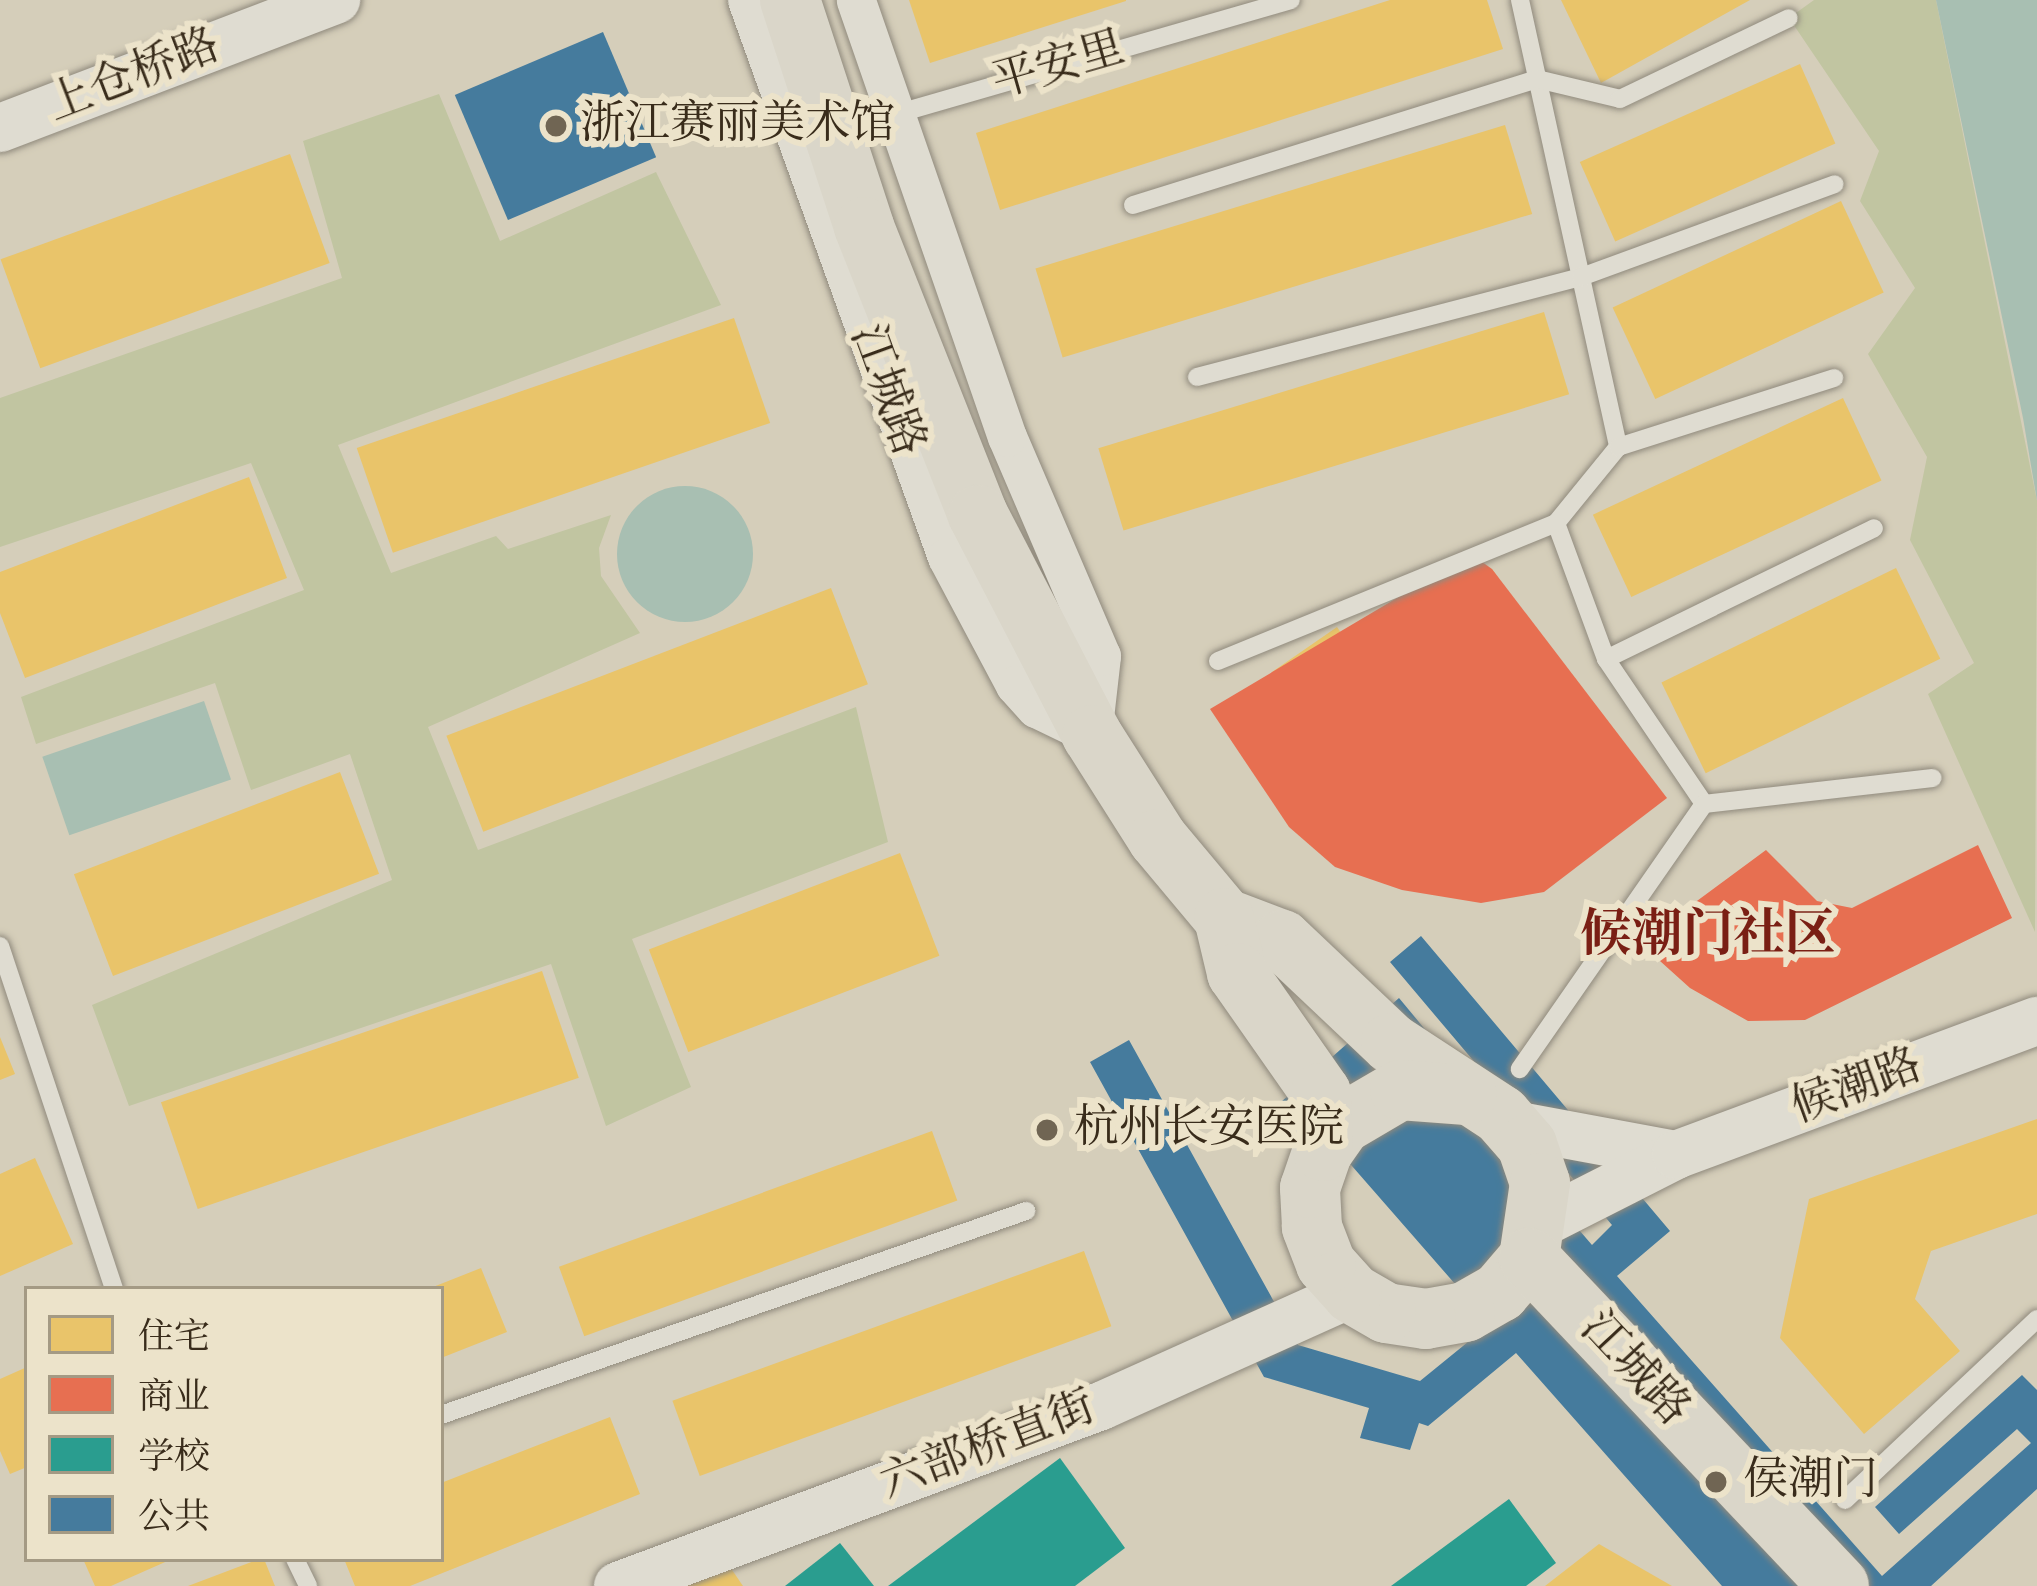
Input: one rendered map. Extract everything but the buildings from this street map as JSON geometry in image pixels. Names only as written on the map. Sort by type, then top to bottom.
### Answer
[{"type":"main road","name":"江城路","points":[[790,0],[864,227],[978,515],[1092,735],[1158,838],[1225,918],[1238,973],[1321,1093],[1323,1150],[1310,1188],[1312,1227],[1326,1264],[1352,1293]]},
{"type":"main road","name":"江城路","points":[[1225,918],[1282,940],[1391,1042],[1498,1096],[1540,1184],[1534,1241],[1838,1586]]},
{"type":"main road","points":[[1323,1150],[1342,1124],[1400,1090],[1498,1096]]},
{"type":"main road","points":[[1352,1293],[1386,1313],[1426,1319],[1466,1312],[1500,1292],[1534,1241]]},
{"type":"street","name":"上仓桥路","points":[[0,128],[336,0]]},
{"type":"street","name":"江城路","points":[[747,0],[946,556],[1015,685],[1036,708],[1092,735]]},
{"type":"street","points":[[856,0],[1007,437],[1102,656],[1092,735]]},
{"type":"street","name":"候潮路","points":[[1534,1241],[1676,1155],[2037,1022]]},
{"type":"street","points":[[1498,1096],[1676,1155]]},
{"type":"street","name":"六部桥直街","points":[[618,1586],[1101,1406],[1352,1293]]},
{"type":"lane","name":"平安里","points":[[896,114],[1292,0]]},
{"type":"lane","points":[[1520,0],[1618,447]]},
{"type":"lane","points":[[1133,205],[1537,79],[1619,99],[1790,18]]},
{"type":"lane","points":[[1197,377],[1581,277],[1835,184]]},
{"type":"lane","points":[[1218,661],[1556,523],[1618,447],[1834,378]]},
{"type":"lane","points":[[1556,523],[1606,659],[1704,804]]},
{"type":"lane","points":[[1606,659],[1874,527]]},
{"type":"lane","points":[[1498,1096],[1704,804],[1933,778]]},
{"type":"lane","points":[[0,946],[113,1286]]},
{"type":"lane","points":[[444,1414],[1026,1211]]},
{"type":"lane","points":[[1845,1500],[2037,1318]]},
{"type":"green space","points":[[1814,0],[1936,0],[2037,501],[2035,932],[1928,694],[1974,663],[1910,540],[1927,457],[1868,354],[1915,288],[1860,201],[1879,151],[1789,18]]},
{"type":"green space","points":[[439,94],[500,241],[656,172],[721,305],[338,445],[391,573],[496,536],[508,549],[611,515],[599,548],[601,576],[640,633],[428,727],[478,850],[856,707],[888,842],[632,939],[691,1087],[606,1126],[551,964],[129,1106],[92,1005],[392,880],[350,754],[251,790],[215,683],[36,744],[21,697],[304,590],[251,463],[0,547],[0,398],[342,278],[303,141]]},
{"type":"shaded area","points":[[1936,0],[2037,0],[2037,501],[2023,418]]},
{"type":"shaded area","points":[[685,486],[711,491],[733,506],[748,528],[753,554],[748,580],[733,602],[711,617],[685,622],[659,617],[637,602],[622,580],[617,554],[622,528],[637,506],[659,491]]},
{"type":"shaded area","points":[[204,701],[231,779],[69,835],[42,757]]},
{"type":"place","name":"浙江赛丽美术馆","points":[[556,126]]},
{"type":"place","name":"杭州长安医院","points":[[1047,1130]]},
{"type":"place","name":"侯潮门","points":[[1716,1482]]},
{"type":"district","name":"候潮门社区","points":[[1708,937]]}]
